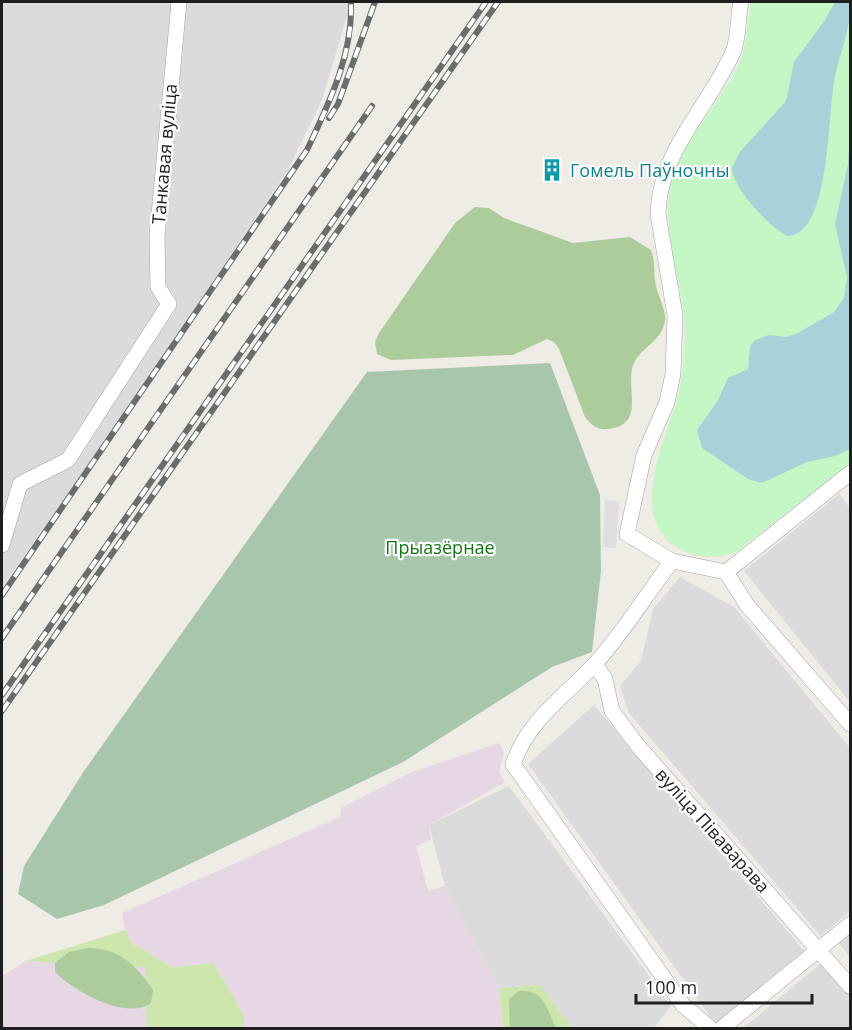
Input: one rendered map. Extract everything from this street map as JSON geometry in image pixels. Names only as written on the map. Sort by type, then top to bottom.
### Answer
[{"type":"street","name":"Танкавая вуліца","points":[[2,545],[20,484],[68,460],[170,304],[158,287],[157,236],[179,2]]},
{"type":"street","points":[[741,2],[740,24],[734,50],[716,86],[667,165],[658,199],[658,214],[675,315],[673,374],[667,402],[644,455],[627,534],[672,561],[726,572],[747,605],[850,724]]},
{"type":"street","points":[[726,572],[848,480]]},
{"type":"street","points":[[672,561],[595,663],[521,741],[513,764],[683,1005],[710,1029]]},
{"type":"street","name":"вуліца Піваварава","points":[[595,663],[605,678],[612,711],[638,746],[850,986]]},
{"type":"street","points":[[722,1029],[820,951],[850,924]]},
{"type":"shaded area","points":[[2,2],[351,2],[322,100],[287,172],[104,443],[2,587]]},
{"type":"shaded area","points":[[839,494],[850,508],[850,702],[744,571]]},
{"type":"shaded area","points":[[605,500],[619,501],[616,548],[603,547]]},
{"type":"shaded area","points":[[680,577],[734,607],[850,748],[850,911],[821,936],[629,713],[620,686],[641,661],[653,609]]},
{"type":"shaded area","points":[[594,705],[806,953],[715,1023],[528,764]]},
{"type":"shaded area","points":[[499,743],[504,753],[499,771],[505,782],[429,825],[431,840],[416,846],[428,891],[445,886],[499,988],[503,1028],[244,1028],[244,1016],[214,963],[172,967],[133,944],[125,930],[122,913],[340,817],[341,808],[412,772]]},
{"type":"shaded area","points":[[509,786],[671,1006],[654,1028],[572,1028],[540,985],[499,988],[445,886],[429,825]]},
{"type":"shaded area","points":[[850,931],[850,957],[838,942]]},
{"type":"shaded area","points":[[26,961],[145,967],[147,1028],[2,1028],[2,976]]},
{"type":"shaded area","points":[[823,962],[850,994],[850,1028],[743,1028]]},
{"type":"green space","points":[[751,2],[850,2],[850,463],[738,551],[717,557],[703,556],[682,550],[664,537],[655,519],[652,499],[659,454],[679,393],[685,346],[684,319],[670,237],[669,197],[673,177],[686,148],[741,60]]},
{"type":"green space","points":[[475,207],[489,208],[504,218],[573,243],[630,237],[651,250],[656,286],[665,321],[657,338],[635,361],[631,380],[631,412],[628,420],[620,426],[601,429],[587,420],[559,349],[554,342],[547,339],[513,355],[391,360],[377,354],[375,342],[379,333],[455,223]]},
{"type":"green space","name":"Прыазёрнае","points":[[550,363],[600,495],[601,571],[592,652],[552,667],[403,762],[104,905],[57,919],[18,894],[24,866],[84,771],[367,372]]},
{"type":"green space","points":[[125,930],[133,944],[172,967],[214,963],[244,1016],[244,1028],[147,1028],[145,967],[26,961]]},
{"type":"green space","points":[[88,948],[109,951],[133,966],[153,990],[151,1003],[141,1008],[115,1006],[87,995],[63,980],[55,972],[55,963],[69,952]]},
{"type":"green space","points":[[540,985],[572,1028],[503,1028],[499,988]]},
{"type":"green space","points":[[519,991],[534,993],[544,1002],[556,1028],[510,1028],[509,999]]},
{"type":"water","points":[[835,2],[850,2],[850,13],[834,82],[828,145],[819,196],[812,217],[801,231],[787,236],[771,225],[753,206],[738,186],[732,168],[739,153],[786,101],[794,62],[825,20]]},
{"type":"water","points":[[850,132],[850,449],[835,456],[807,462],[762,483],[748,479],[702,448],[697,430],[717,402],[728,378],[748,369],[750,347],[755,340],[769,335],[786,337],[798,333],[834,312],[844,298],[847,277],[835,224],[848,164]]},
{"type":"railway","points":[[2,595],[307,150],[344,60],[351,22],[351,2]]},
{"type":"railway","points":[[329,118],[338,104],[375,2]]},
{"type":"railway","points":[[2,695],[486,2]]},
{"type":"railway","points":[[2,711],[498,2]]},
{"type":"railway","points":[[2,638],[372,106]]},
{"type":"place","name":"Гомель Паўночны","points":[[552,170]]}]
